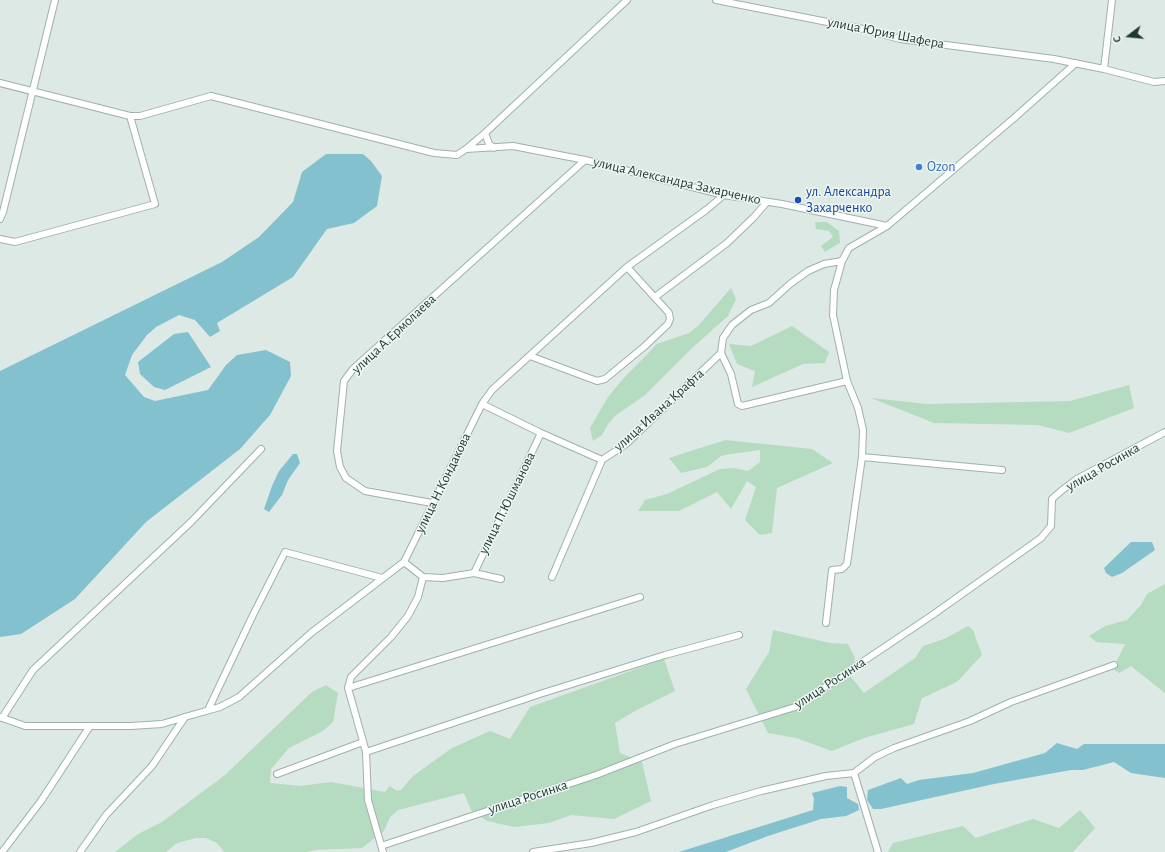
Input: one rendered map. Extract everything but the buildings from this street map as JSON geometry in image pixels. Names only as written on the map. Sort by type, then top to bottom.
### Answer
[{"type":"street","points":[[0,218],[3,212],[55,0]]},
{"type":"street","points":[[0,83],[130,116],[140,116],[211,96],[434,153],[457,155],[485,133],[627,0]]},
{"type":"street","name":"улица Юрия Шафера","points":[[716,0],[863,29],[900,39],[1054,59],[1104,69],[1154,82],[1165,81]]},
{"type":"street","points":[[1104,69],[1112,0]]},
{"type":"street","points":[[826,623],[832,570],[842,569],[847,564],[862,458],[862,430],[858,408],[847,381],[833,315],[834,290],[842,261],[849,248],[887,226],[1008,124],[1076,63]]},
{"type":"street","points":[[0,239],[15,242],[155,204],[130,116]]},
{"type":"street","points":[[485,133],[489,144],[494,148]]},
{"type":"street","name":"улица Александра Захарченко","points":[[466,149],[513,146],[585,160],[724,194],[887,226]]},
{"type":"street","name":"улица А.Ермолаева","points":[[432,503],[365,491],[346,478],[340,467],[337,451],[344,381],[353,368],[585,160]]},
{"type":"street","name":"улица Н.Кондакова","points":[[404,562],[482,404],[492,390],[627,267],[706,210],[724,194]]},
{"type":"street","points":[[655,297],[727,243],[767,202]]},
{"type":"street","points":[[842,261],[824,264],[808,271],[790,284],[780,295],[769,303],[751,310],[732,325],[723,338],[721,353],[731,374],[738,404],[742,406],[847,381]]},
{"type":"street","points":[[530,356],[597,381],[604,379],[645,346],[668,324],[670,319],[669,313],[627,267]]},
{"type":"street","name":"улица Ивана Крафта","points":[[552,577],[587,500],[602,460],[626,444],[721,353]]},
{"type":"street","points":[[482,404],[540,433],[602,460]]},
{"type":"street","name":"улица Росинка","points":[[382,849],[596,775],[675,744],[795,707],[931,616],[1041,538],[1051,526],[1052,499],[1076,479],[1165,432]]},
{"type":"street","name":"улица П.Юшманова","points":[[474,573],[540,433]]},
{"type":"street","points":[[261,449],[191,522],[33,670],[1,718],[25,726],[162,724],[220,707],[239,697],[311,634],[404,562],[423,577],[443,578],[474,573],[501,579]]},
{"type":"street","points":[[862,458],[1002,470]]},
{"type":"street","points":[[208,710],[252,616],[285,552],[382,578]]},
{"type":"street","points":[[382,849],[368,800],[366,752],[348,688],[351,677],[391,638],[408,616],[418,597],[423,577]]},
{"type":"street","points":[[348,688],[640,597]]},
{"type":"street","points":[[366,752],[664,655],[738,635]]},
{"type":"street","points":[[533,852],[636,832],[713,805],[761,791],[826,776],[854,773],[875,757],[894,748],[970,721],[1011,702],[1114,665]]},
{"type":"street","points":[[80,852],[106,815],[152,766],[185,717]]},
{"type":"street","points":[[2,852],[41,801],[90,726]]},
{"type":"street","points":[[276,774],[363,742]]},
{"type":"street","points":[[854,773],[878,852]]},
{"type":"green space","points":[[815,222],[827,222],[839,231],[840,243],[825,252],[821,246],[833,237],[829,231],[816,229]]},
{"type":"green space","points":[[731,288],[736,299],[728,316],[691,349],[645,395],[615,416],[608,424],[602,435],[593,441],[590,428],[608,397],[622,380],[657,344],[689,333],[698,326]]},
{"type":"green space","points":[[792,326],[829,352],[825,363],[803,364],[752,387],[755,371],[737,364],[729,344],[751,346]]},
{"type":"green space","points":[[1129,385],[1134,408],[1069,433],[1038,425],[934,423],[871,398],[927,404],[1070,401]]},
{"type":"green space","points":[[725,440],[812,449],[833,463],[777,488],[772,533],[760,535],[745,520],[756,487],[747,481],[731,509],[717,492],[679,511],[638,511],[645,500],[667,494],[720,469],[734,468],[748,471],[760,462],[760,450],[721,456],[707,467],[681,473],[669,458]]},
{"type":"green space","points":[[1165,584],[1165,693],[1131,666],[1119,673],[1113,669],[1125,644],[1096,642],[1089,636],[1105,626],[1127,620],[1141,605],[1147,594]]},
{"type":"green space","points":[[968,626],[973,630],[982,655],[957,682],[922,698],[914,724],[864,738],[832,751],[796,738],[768,733],[746,689],[769,652],[773,630],[830,643],[848,644],[855,658],[851,677],[864,693],[915,658],[923,646],[944,639]]},
{"type":"green space","points":[[664,659],[675,691],[615,723],[620,753],[642,762],[651,801],[614,819],[571,815],[549,823],[514,827],[487,821],[471,810],[464,793],[398,810],[390,817],[384,831],[362,848],[316,850],[307,852],[224,852],[217,843],[206,838],[196,838],[177,843],[166,852],[115,852],[138,834],[162,822],[225,775],[312,692],[326,685],[338,693],[333,722],[323,731],[289,748],[271,769],[270,783],[300,786],[331,782],[385,792],[390,786],[397,791],[401,790],[413,776],[452,748],[490,731],[510,739],[530,707]]},
{"type":"green space","points":[[1080,810],[1095,828],[1073,852],[888,852],[893,843],[963,826],[976,838],[1033,819],[1059,828]]},
{"type":"water","points":[[326,154],[363,154],[371,161],[382,176],[377,206],[354,223],[327,229],[293,277],[217,323],[220,331],[210,337],[195,320],[179,315],[156,327],[147,335],[132,355],[125,375],[144,397],[155,401],[208,390],[226,365],[237,355],[266,350],[290,362],[291,376],[270,415],[240,449],[146,522],[75,599],[21,634],[0,637],[0,371],[222,262],[259,237],[293,202],[302,172]]},
{"type":"water","points":[[188,332],[211,367],[165,390],[154,387],[140,374],[138,362],[174,334]]},
{"type":"water","points":[[293,454],[297,454],[300,463],[288,480],[282,495],[269,512],[264,509],[272,486],[279,471]]},
{"type":"water","points":[[1131,542],[1152,542],[1155,550],[1122,573],[1112,577],[1106,573],[1104,568]]},
{"type":"water","points":[[1057,743],[1077,749],[1084,744],[1165,744],[1165,778],[1131,773],[1114,762],[1083,770],[1071,770],[994,784],[881,809],[873,809],[867,800],[868,790],[901,778],[907,784],[919,780],[973,773],[1045,753]]},
{"type":"water","points":[[840,786],[847,787],[847,798],[858,804],[859,810],[846,816],[821,819],[768,836],[726,852],[679,852],[813,810],[814,799],[812,793]]},
{"type":"place","name":"Ozon","points":[[919,167]]},
{"type":"place","name":"ул. Александра Захарченко","points":[[798,200]]}]
